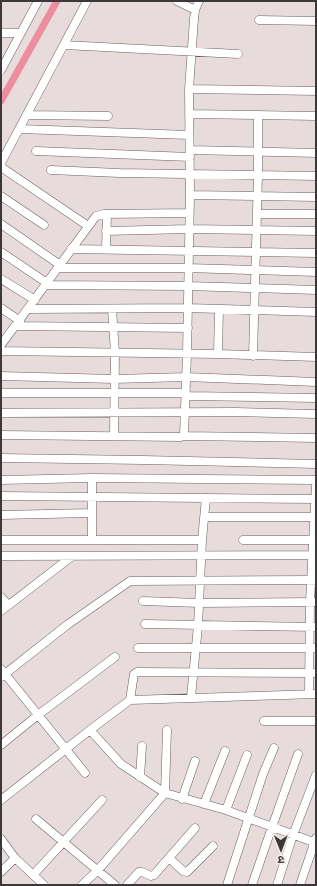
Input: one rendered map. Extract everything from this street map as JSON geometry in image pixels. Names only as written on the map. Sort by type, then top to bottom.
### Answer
[{"type":"street","points":[[1,70],[38,1]]},
{"type":"street","points":[[1,163],[87,1]]},
{"type":"street","points":[[177,1],[195,10]]},
{"type":"street","points":[[183,436],[188,328],[190,194],[188,89],[195,10],[199,1]]},
{"type":"street","points":[[259,20],[316,21]]},
{"type":"street","points":[[1,33],[20,33]]},
{"type":"street","points":[[64,45],[238,54]]},
{"type":"street","points":[[188,89],[316,91]]},
{"type":"street","points":[[189,114],[316,116]]},
{"type":"street","points":[[27,115],[108,116]]},
{"type":"street","points":[[252,356],[257,253],[258,115]]},
{"type":"street","points":[[20,129],[189,135]]},
{"type":"street","points":[[36,151],[190,154],[258,151],[316,153]]},
{"type":"street","points":[[1,167],[88,226]]},
{"type":"street","points":[[51,170],[120,173],[316,176]]},
{"type":"street","points":[[190,194],[316,198]]},
{"type":"street","points":[[1,196],[44,225]]},
{"type":"street","points":[[1,345],[4,336],[18,323],[29,309],[96,216],[99,214],[189,213]]},
{"type":"street","points":[[106,250],[107,214]]},
{"type":"street","points":[[257,214],[316,214]]},
{"type":"street","points":[[1,224],[59,266],[316,272]]},
{"type":"street","points":[[106,231],[189,229],[316,231]]},
{"type":"street","points":[[71,249],[316,253]]},
{"type":"street","points":[[1,252],[46,284],[316,290]]},
{"type":"street","points":[[1,279],[35,300]]},
{"type":"street","points":[[1,308],[18,323],[113,327],[188,328]]},
{"type":"street","points":[[29,309],[188,308],[316,312]]},
{"type":"street","points":[[112,309],[115,353],[113,414],[114,436]]},
{"type":"street","points":[[218,354],[219,309]]},
{"type":"street","points":[[1,351],[316,357]]},
{"type":"street","points":[[1,376],[114,379],[186,377],[316,382]]},
{"type":"street","points":[[1,393],[186,394],[316,398]]},
{"type":"street","points":[[1,413],[113,414],[236,412],[316,414]]},
{"type":"street","points":[[1,435],[316,438]]},
{"type":"street","points":[[1,458],[316,464]]},
{"type":"street","points":[[92,478],[92,539]]},
{"type":"street","points":[[1,480],[92,478],[316,480]]},
{"type":"street","points":[[1,800],[130,700],[312,694],[316,486]]},
{"type":"street","points":[[1,496],[315,499]]},
{"type":"street","points":[[190,697],[198,626],[202,540],[206,498]]},
{"type":"street","points":[[1,515],[92,513]]},
{"type":"street","points":[[205,517],[315,517]]},
{"type":"street","points":[[1,540],[202,540]]},
{"type":"street","points":[[243,540],[314,540]]},
{"type":"street","points":[[1,556],[71,557],[314,555]]},
{"type":"street","points":[[1,611],[71,557]]},
{"type":"street","points":[[85,773],[2,673],[130,580],[314,580]]},
{"type":"street","points":[[1,597],[8,605]]},
{"type":"street","points":[[143,601],[199,603],[313,602]]},
{"type":"street","points":[[145,624],[313,628]]},
{"type":"street","points":[[138,648],[313,648]]},
{"type":"street","points":[[1,745],[115,657]]},
{"type":"street","points":[[130,700],[134,674],[137,672],[313,673]]},
{"type":"street","points":[[264,720],[316,721]]},
{"type":"street","points":[[90,730],[121,764],[164,793],[226,810],[316,841],[300,885]]},
{"type":"street","points":[[82,885],[98,870],[164,793],[167,730]]},
{"type":"street","points":[[140,777],[142,746]]},
{"type":"street","points":[[226,885],[263,774],[274,748]]},
{"type":"street","points":[[204,804],[225,751]]},
{"type":"street","points":[[252,885],[298,754]]},
{"type":"street","points":[[226,810],[247,755]]},
{"type":"street","points":[[182,799],[195,761]]},
{"type":"street","points":[[277,885],[293,834],[316,775]]},
{"type":"street","points":[[33,875],[102,800]]},
{"type":"street","points":[[36,819],[115,885]]},
{"type":"street","points":[[127,885],[139,872],[153,876],[196,828]]},
{"type":"street","points":[[1,839],[15,858],[44,885]]},
{"type":"street","points":[[169,858],[183,871],[187,872],[214,846]]},
{"type":"street","points":[[1,872],[15,858]]},
{"type":"waterway","points":[[1,101],[57,1]]}]
